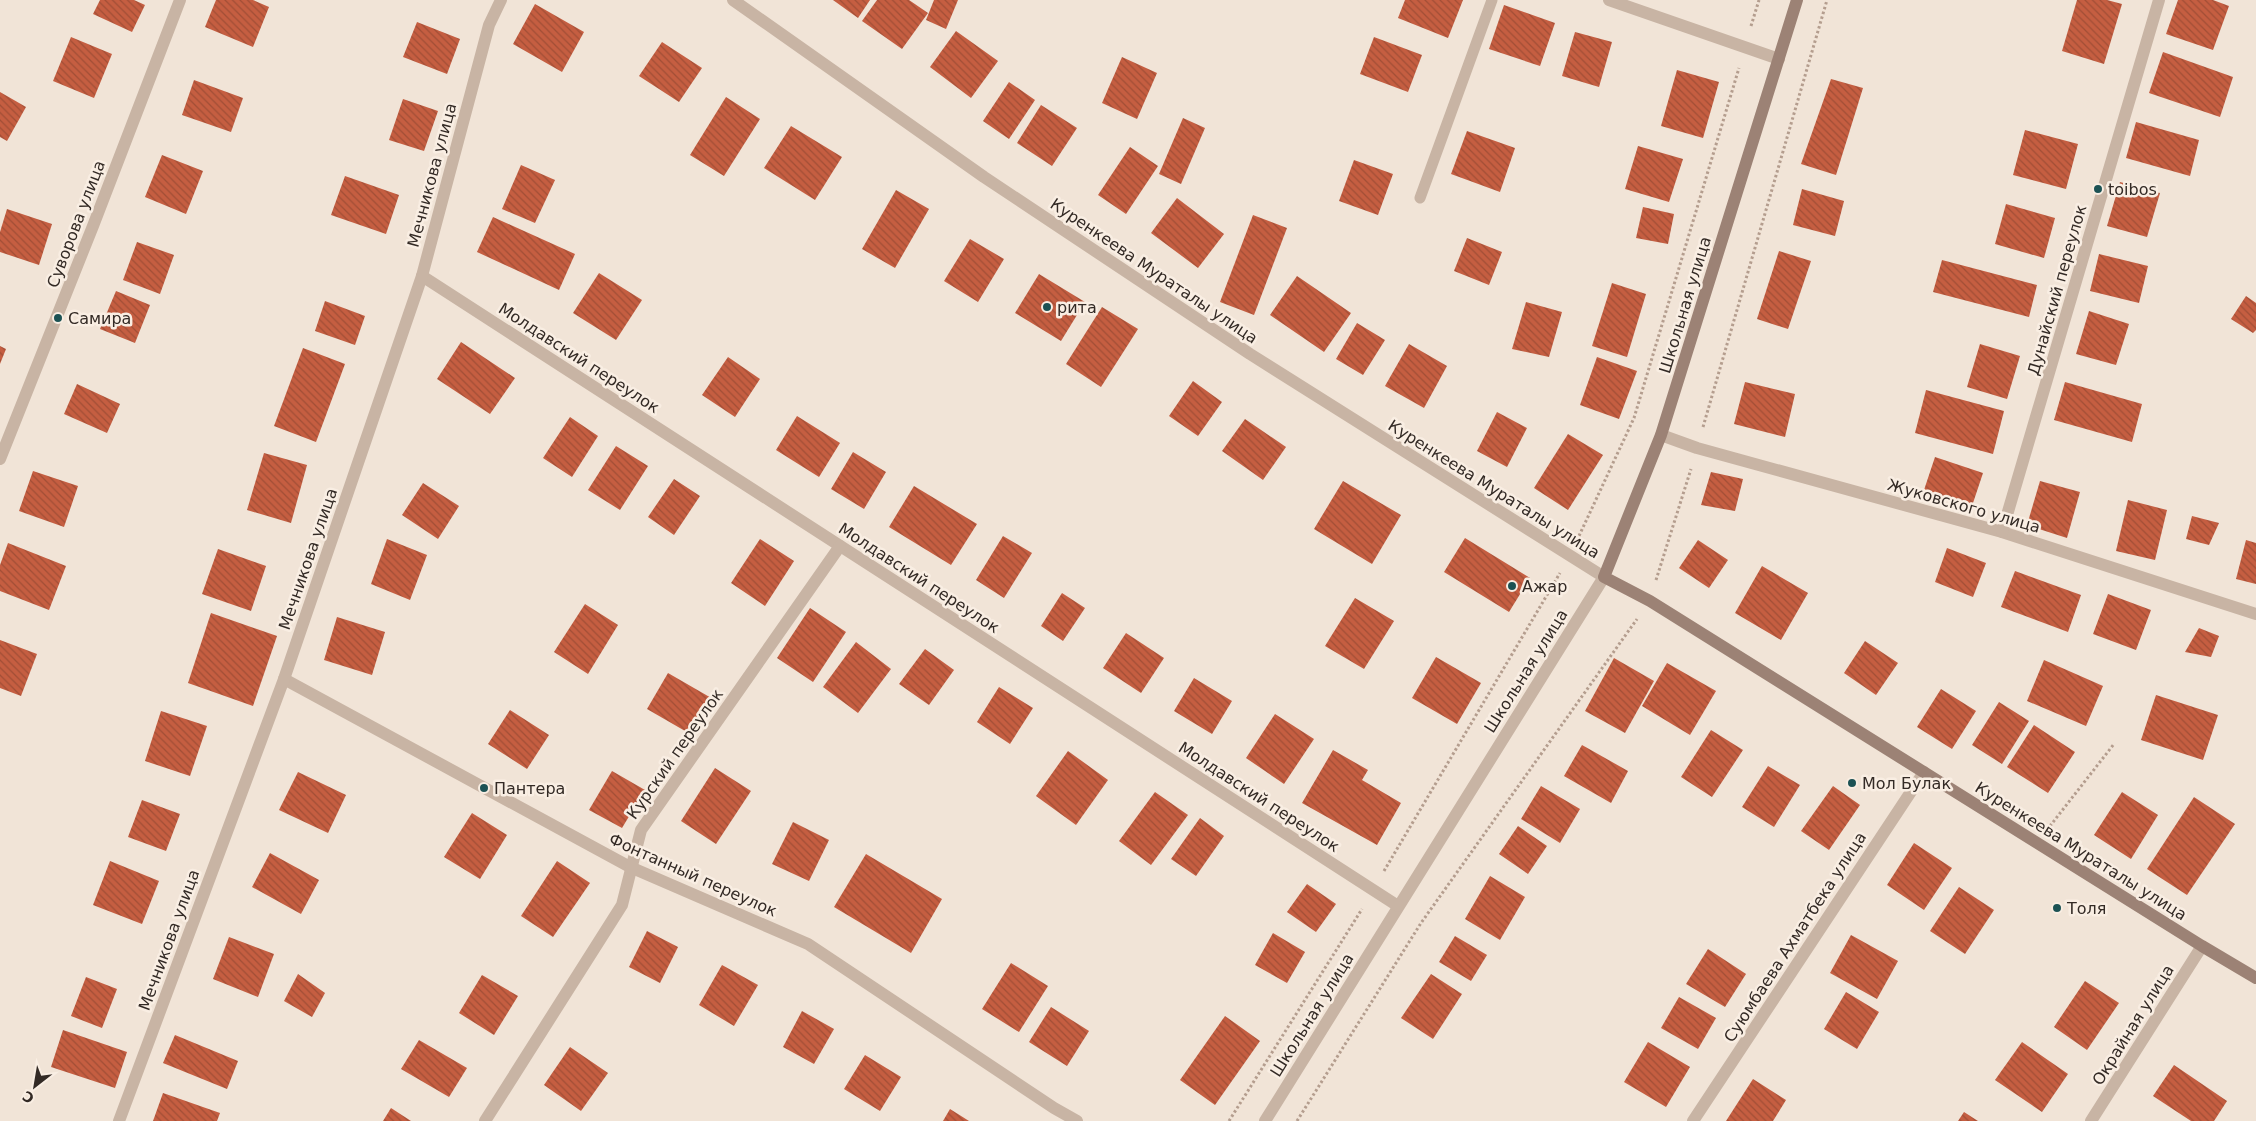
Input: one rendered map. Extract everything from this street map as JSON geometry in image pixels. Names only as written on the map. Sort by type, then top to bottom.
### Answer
[{"type":"street","name":"Суворова улица","points":[[0,459],[94,226],[180,0]]},
{"type":"street","name":"Мечникова улица","points":[[119,1121],[284,679],[422,276],[490,25],[501,0]]},
{"type":"street","name":"Куренкеева Мураталы улица","points":[[733,0],[992,183],[1250,354],[1570,556],[1604,577],[1650,601],[2256,978]]},
{"type":"street","points":[[1609,0],[1779,59]]},
{"type":"street","name":"Школьная улица","points":[[1265,1121],[1604,577],[1662,435],[1797,0]]},
{"type":"street","name":"Дунайский переулок","points":[[2002,532],[2159,0]]},
{"type":"street","name":"Молдавский переулок","points":[[422,276],[1398,906]]},
{"type":"street","name":"Жуковского улица","points":[[1662,435],[1697,448],[2002,532],[2256,614]]},
{"type":"street","name":"Курский переулок","points":[[485,1121],[622,905],[630,867],[641,830],[840,546]]},
{"type":"street","name":"Фонтанный переулок","points":[[284,679],[630,867],[808,944],[1054,1108],[1077,1121]]},
{"type":"street","name":"Суюмбаева Ахматбека улица","points":[[1693,1121],[1924,772]]},
{"type":"street","name":"Окрайная улица","points":[[2091,1121],[2202,946]]},
{"type":"lane","points":[[1420,198],[1492,0]]},
{"type":"path","points":[[1229,1121],[1373,891],[1570,556],[1634,418],[1759,0]]},
{"type":"path","points":[[2037,842],[2114,744]]},
{"type":"building","points":[[100,0],[134,0],[145,5],[132,32],[93,14]]},
{"type":"building","points":[[216,0],[253,0],[269,7],[253,47],[205,27]]},
{"type":"building","points":[[833,0],[870,0],[858,18]]},
{"type":"building","points":[[877,0],[909,0],[928,13],[902,49],[862,21]]},
{"type":"building","points":[[934,0],[958,0],[946,29],[926,20]]},
{"type":"building","points":[[1405,0],[1463,0],[1448,38],[1398,18]]},
{"type":"building","points":[[2077,0],[2107,0],[2122,4],[2104,64],[2062,51]]},
{"type":"building","points":[[2178,0],[2213,0],[2229,6],[2213,50],[2166,34]]},
{"type":"building","points":[[535,4],[584,32],[562,72],[513,44]]},
{"type":"building","points":[[1504,5],[1555,23],[1540,66],[1489,49]]},
{"type":"building","points":[[417,22],[460,39],[447,74],[403,57]]},
{"type":"building","points":[[956,31],[998,61],[971,98],[930,67]]},
{"type":"building","points":[[1575,32],[1612,42],[1599,87],[1562,76]]},
{"type":"building","points":[[71,37],[112,54],[94,98],[53,81]]},
{"type":"building","points":[[1374,37],[1422,55],[1408,92],[1360,74]]},
{"type":"building","points":[[662,42],[702,68],[679,102],[639,76]]},
{"type":"building","points":[[2163,52],[2233,77],[2220,117],[2149,93]]},
{"type":"building","points":[[1122,57],[1157,73],[1137,119],[1102,103]]},
{"type":"building","points":[[1677,70],[1719,82],[1703,138],[1661,126]]},
{"type":"building","points":[[1831,79],[1863,88],[1836,175],[1801,164]]},
{"type":"building","points":[[194,80],[243,98],[231,132],[182,115]]},
{"type":"building","points":[[1009,82],[1035,100],[1009,139],[983,121]]},
{"type":"building","points":[[0,92],[26,107],[7,141],[0,137]]},
{"type":"building","points":[[726,97],[760,119],[724,176],[690,155]]},
{"type":"building","points":[[403,99],[438,111],[424,151],[389,140]]},
{"type":"building","points":[[1041,105],[1077,128],[1052,166],[1017,143]]},
{"type":"building","points":[[1183,118],[1205,128],[1181,184],[1159,174]]},
{"type":"building","points":[[2136,122],[2199,140],[2190,176],[2126,158]]},
{"type":"building","points":[[791,126],[842,157],[815,200],[764,168]]},
{"type":"building","points":[[2025,130],[2078,144],[2066,189],[2013,175]]},
{"type":"building","points":[[1467,131],[1515,148],[1500,192],[1451,174]]},
{"type":"building","points":[[1638,146],[1683,159],[1669,202],[1625,189]]},
{"type":"building","points":[[1130,147],[1158,166],[1126,214],[1098,195]]},
{"type":"building","points":[[162,155],[203,171],[186,214],[145,197]]},
{"type":"building","points":[[1354,160],[1393,174],[1378,215],[1339,201]]},
{"type":"building","points":[[521,165],[555,180],[535,223],[502,209]]},
{"type":"building","points":[[345,176],[399,195],[386,234],[331,215]]},
{"type":"building","points":[[2120,182],[2160,193],[2147,237],[2107,226]]},
{"type":"building","points":[[1802,189],[1844,201],[1835,236],[1793,225]]},
{"type":"building","points":[[896,190],[929,209],[895,268],[862,249]]},
{"type":"building","points":[[1177,198],[1224,234],[1198,268],[1151,233]]},
{"type":"building","points":[[2006,204],[2055,218],[2044,258],[1995,244]]},
{"type":"building","points":[[1643,207],[1674,214],[1668,244],[1636,238]]},
{"type":"building","points":[[7,209],[52,224],[39,265],[0,252],[0,232]]},
{"type":"building","points":[[1253,215],[1287,228],[1254,315],[1220,302]]},
{"type":"building","points":[[493,217],[575,254],[559,290],[477,252]]},
{"type":"building","points":[[1467,238],[1502,252],[1489,285],[1454,271]]},
{"type":"building","points":[[970,239],[1004,259],[978,302],[944,281]]},
{"type":"building","points":[[137,242],[174,255],[160,294],[123,280]]},
{"type":"building","points":[[1779,251],[1811,261],[1788,329],[1757,319]]},
{"type":"building","points":[[2099,254],[2148,266],[2139,303],[2090,291]]},
{"type":"building","points":[[1942,260],[2037,285],[2029,317],[1933,292]]},
{"type":"building","points":[[599,273],[642,300],[616,340],[573,313]]},
{"type":"building","points":[[1039,274],[1085,302],[1061,341],[1015,313]]},
{"type":"building","points":[[1297,276],[1351,313],[1324,352],[1270,315]]},
{"type":"building","points":[[1612,283],[1646,294],[1627,357],[1592,346]]},
{"type":"building","points":[[116,291],[150,305],[135,343],[100,329]]},
{"type":"building","points":[[2246,296],[2256,303],[2256,330],[2253,333],[2231,319]]},
{"type":"building","points":[[325,301],[365,316],[355,345],[315,331]]},
{"type":"building","points":[[1526,302],[1562,312],[1549,357],[1512,349]]},
{"type":"building","points":[[1102,307],[1138,329],[1101,387],[1066,364]]},
{"type":"building","points":[[2089,311],[2129,324],[2116,365],[2076,354]]},
{"type":"building","points":[[1357,323],[1385,340],[1363,375],[1336,359]]},
{"type":"building","points":[[461,342],[515,378],[490,414],[437,379]]},
{"type":"building","points":[[1409,344],[1447,366],[1424,408],[1385,386]]},
{"type":"building","points":[[1980,344],[2020,356],[2007,399],[1967,387]]},
{"type":"building","points":[[0,346],[6,349],[0,364]]},
{"type":"building","points":[[303,348],[345,364],[316,442],[274,426]]},
{"type":"building","points":[[728,357],[760,379],[735,417],[702,395]]},
{"type":"building","points":[[1597,357],[1637,371],[1619,419],[1580,405]]},
{"type":"building","points":[[1193,381],[1222,402],[1198,436],[1169,416]]},
{"type":"building","points":[[1745,382],[1795,394],[1785,437],[1734,424]]},
{"type":"building","points":[[2065,382],[2142,404],[2132,442],[2054,420]]},
{"type":"building","points":[[77,384],[120,404],[107,433],[64,414]]},
{"type":"building","points":[[1926,390],[2004,411],[1993,454],[1915,433]]},
{"type":"building","points":[[1497,412],[1527,428],[1507,467],[1477,451]]},
{"type":"building","points":[[797,416],[840,443],[819,477],[776,450]]},
{"type":"building","points":[[570,417],[598,436],[572,477],[543,458]]},
{"type":"building","points":[[1245,419],[1286,447],[1263,480],[1222,451]]},
{"type":"building","points":[[1568,434],[1603,455],[1568,510],[1534,488]]},
{"type":"building","points":[[616,446],[648,466],[620,510],[588,490]]},
{"type":"building","points":[[853,452],[886,472],[864,509],[831,489]]},
{"type":"building","points":[[264,453],[307,465],[291,523],[247,510]]},
{"type":"building","points":[[1935,457],[1983,473],[1971,509],[1923,493]]},
{"type":"building","points":[[33,471],[78,486],[64,527],[19,511]]},
{"type":"building","points":[[1711,472],[1743,479],[1735,511],[1701,505]]},
{"type":"building","points":[[674,479],[700,496],[674,535],[648,517]]},
{"type":"building","points":[[1343,481],[1401,515],[1372,564],[1314,529]]},
{"type":"building","points":[[2040,481],[2080,492],[2067,538],[2027,525]]},
{"type":"building","points":[[423,483],[459,506],[438,539],[402,515]]},
{"type":"building","points":[[914,486],[977,524],[951,565],[889,527]]},
{"type":"building","points":[[2128,500],[2167,510],[2155,560],[2116,551]]},
{"type":"building","points":[[2192,516],[2219,523],[2209,545],[2186,539]]},
{"type":"building","points":[[1003,536],[1032,553],[1004,598],[976,580]]},
{"type":"building","points":[[1465,538],[1530,578],[1509,612],[1444,572]]},
{"type":"building","points":[[387,539],[427,555],[410,600],[371,584]]},
{"type":"building","points":[[760,539],[794,561],[765,606],[731,583]]},
{"type":"building","points":[[1698,540],[1728,560],[1709,588],[1679,568]]},
{"type":"building","points":[[2246,540],[2256,543],[2256,584],[2236,579]]},
{"type":"building","points":[[8,543],[66,566],[49,610],[0,591],[0,565]]},
{"type":"building","points":[[1947,548],[1986,563],[1973,597],[1935,582]]},
{"type":"building","points":[[218,549],[266,566],[251,611],[202,594]]},
{"type":"building","points":[[1762,566],[1808,593],[1781,640],[1735,613]]},
{"type":"building","points":[[2015,571],[2081,595],[2068,632],[2001,607]]},
{"type":"building","points":[[1062,593],[1085,608],[1063,641],[1041,626]]},
{"type":"building","points":[[2108,594],[2151,610],[2136,650],[2093,634]]},
{"type":"building","points":[[1355,598],[1394,621],[1364,669],[1325,646]]},
{"type":"building","points":[[585,604],[618,625],[588,674],[554,652]]},
{"type":"building","points":[[810,608],[846,632],[813,682],[777,658]]},
{"type":"building","points":[[211,613],[277,636],[253,706],[188,683]]},
{"type":"building","points":[[337,617],[385,632],[372,675],[324,660]]},
{"type":"building","points":[[2199,628],[2219,636],[2211,657],[2185,652]]},
{"type":"building","points":[[1126,633],[1164,658],[1141,693],[1103,668]]},
{"type":"building","points":[[0,640],[37,654],[21,696],[0,688]]},
{"type":"building","points":[[1865,641],[1898,663],[1876,695],[1844,673]]},
{"type":"building","points":[[856,642],[891,669],[858,713],[823,687]]},
{"type":"building","points":[[925,649],[954,670],[929,705],[899,684]]},
{"type":"building","points":[[1436,657],[1481,683],[1457,724],[1412,698]]},
{"type":"building","points":[[1614,658],[1654,681],[1625,733],[1585,711]]},
{"type":"building","points":[[2044,660],[2103,686],[2086,726],[2027,701]]},
{"type":"building","points":[[1667,663],[1716,691],[1690,735],[1642,706]]},
{"type":"building","points":[[668,673],[713,699],[692,735],[647,709]]},
{"type":"building","points":[[1194,678],[1232,701],[1212,734],[1174,711]]},
{"type":"building","points":[[999,687],[1033,708],[1010,744],[977,722]]},
{"type":"building","points":[[1941,689],[1976,711],[1952,749],[1917,727]]},
{"type":"building","points":[[2156,695],[2218,715],[2203,760],[2141,740]]},
{"type":"building","points":[[1999,702],[2029,721],[2002,764],[1972,745]]},
{"type":"building","points":[[510,710],[549,735],[527,769],[488,744]]},
{"type":"building","points":[[161,711],[207,726],[190,776],[145,761]]},
{"type":"building","points":[[1275,714],[1314,739],[1284,784],[1246,758]]},
{"type":"building","points":[[2034,725],[2075,752],[2048,793],[2007,767]]},
{"type":"building","points":[[1711,730],[1743,750],[1712,797],[1681,777]]},
{"type":"building","points":[[1582,745],[1628,771],[1611,803],[1564,776]]},
{"type":"building","points":[[1333,750],[1368,770],[1362,780],[1401,803],[1377,845],[1302,803]]},
{"type":"building","points":[[1068,751],[1108,780],[1076,825],[1036,796]]},
{"type":"building","points":[[1768,766],[1800,785],[1774,827],[1742,807]]},
{"type":"building","points":[[715,768],[751,791],[716,844],[681,821]]},
{"type":"building","points":[[612,771],[645,790],[622,828],[589,810]]},
{"type":"building","points":[[298,772],[346,795],[328,833],[279,810]]},
{"type":"building","points":[[1541,786],[1580,809],[1560,843],[1521,819]]},
{"type":"building","points":[[1833,786],[1860,805],[1829,850],[1801,831]]},
{"type":"building","points":[[1155,792],[1188,815],[1151,865],[1119,841]]},
{"type":"building","points":[[2122,792],[2158,815],[2131,859],[2094,835]]},
{"type":"building","points":[[2194,797],[2235,824],[2187,895],[2147,869]]},
{"type":"building","points":[[142,800],[180,814],[166,851],[128,837]]},
{"type":"building","points":[[472,813],[507,835],[480,879],[444,857]]},
{"type":"building","points":[[1200,818],[1224,836],[1196,876],[1171,859]]},
{"type":"building","points":[[793,822],[829,840],[809,881],[772,864]]},
{"type":"building","points":[[1518,826],[1547,846],[1528,874],[1499,854]]},
{"type":"building","points":[[1914,843],[1952,868],[1924,910],[1887,885]]},
{"type":"building","points":[[270,853],[319,880],[301,914],[252,887]]},
{"type":"building","points":[[866,854],[942,899],[911,953],[834,907]]},
{"type":"building","points":[[110,861],[159,881],[142,924],[93,905]]},
{"type":"building","points":[[557,861],[590,883],[553,937],[521,916]]},
{"type":"building","points":[[1490,876],[1525,897],[1500,940],[1465,919]]},
{"type":"building","points":[[1307,884],[1336,904],[1316,932],[1287,912]]},
{"type":"building","points":[[1959,887],[1994,910],[1965,954],[1930,931]]},
{"type":"building","points":[[647,931],[678,947],[660,983],[629,967]]},
{"type":"building","points":[[1273,933],[1305,952],[1287,983],[1255,965]]},
{"type":"building","points":[[1851,935],[1898,961],[1877,999],[1830,973]]},
{"type":"building","points":[[1455,936],[1487,955],[1471,981],[1439,962]]},
{"type":"building","points":[[229,937],[274,954],[258,997],[213,979]]},
{"type":"building","points":[[1708,949],[1746,974],[1725,1007],[1686,984]]},
{"type":"building","points":[[1011,963],[1048,986],[1019,1032],[982,1009]]},
{"type":"building","points":[[722,965],[758,985],[734,1026],[699,1005]]},
{"type":"building","points":[[298,974],[325,993],[312,1017],[284,1001]]},
{"type":"building","points":[[1431,974],[1462,994],[1433,1039],[1401,1018]]},
{"type":"building","points":[[482,975],[518,996],[494,1035],[459,1013]]},
{"type":"building","points":[[86,977],[117,989],[102,1028],[71,1016]]},
{"type":"building","points":[[2085,981],[2119,1003],[2087,1050],[2054,1027]]},
{"type":"building","points":[[1846,992],[1879,1012],[1857,1049],[1824,1029]]},
{"type":"building","points":[[1679,997],[1716,1018],[1698,1049],[1661,1028]]},
{"type":"building","points":[[1051,1007],[1089,1031],[1067,1066],[1029,1042]]},
{"type":"building","points":[[802,1011],[834,1029],[814,1064],[783,1047]]},
{"type":"building","points":[[1225,1016],[1260,1041],[1215,1105],[1180,1080]]},
{"type":"building","points":[[63,1030],[127,1052],[115,1088],[51,1067]]},
{"type":"building","points":[[175,1035],[238,1061],[227,1089],[163,1063]]},
{"type":"building","points":[[419,1040],[467,1068],[449,1097],[401,1069]]},
{"type":"building","points":[[1648,1042],[1690,1067],[1666,1107],[1624,1082]]},
{"type":"building","points":[[2022,1042],[2068,1074],[2042,1112],[1995,1080]]},
{"type":"building","points":[[570,1047],[608,1073],[581,1111],[544,1085]]},
{"type":"building","points":[[865,1055],[901,1077],[880,1111],[844,1089]]},
{"type":"building","points":[[2174,1065],[2227,1101],[2214,1121],[2191,1121],[2153,1096]]},
{"type":"building","points":[[1753,1079],[1786,1100],[1773,1121],[1726,1121]]},
{"type":"building","points":[[163,1093],[220,1113],[217,1121],[153,1121]]},
{"type":"building","points":[[391,1108],[411,1121],[383,1121]]},
{"type":"building","points":[[950,1109],[969,1121],[943,1121]]},
{"type":"building","points":[[1964,1112],[1978,1121],[1958,1121]]},
{"type":"place","name":"toibos","points":[[2098,189]]},
{"type":"place","name":"рита","points":[[1047,307]]},
{"type":"place","name":"Самира","points":[[58,318]]},
{"type":"place","name":"Ажар","points":[[1512,586]]},
{"type":"place","name":"Мол Булак","points":[[1852,783]]},
{"type":"place","name":"Пантера","points":[[484,788]]},
{"type":"place","name":"Толя","points":[[2057,908]]}]
